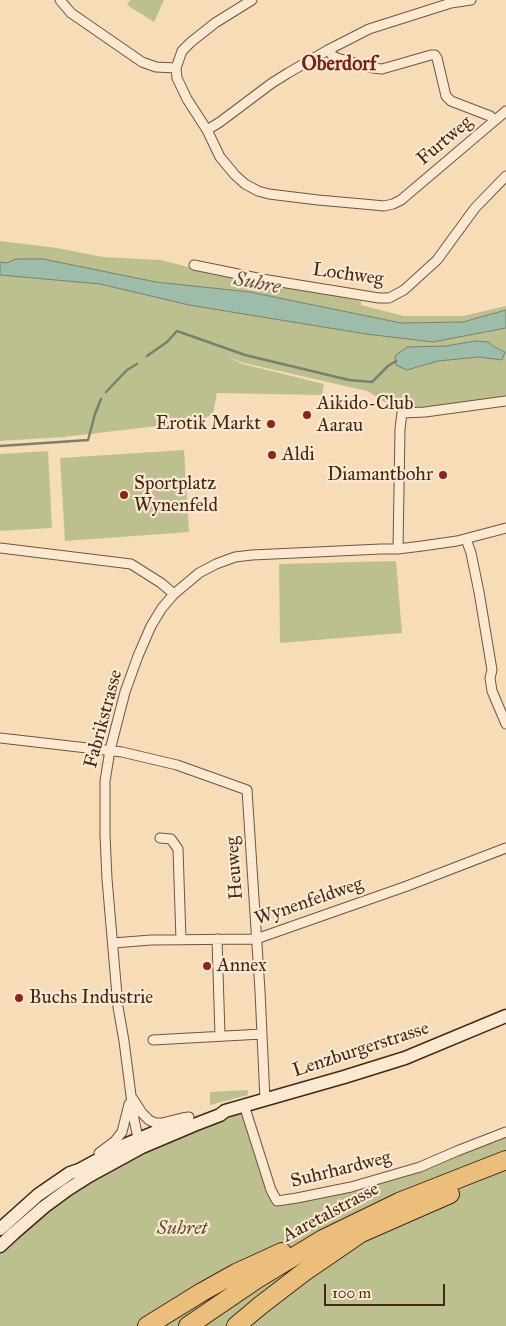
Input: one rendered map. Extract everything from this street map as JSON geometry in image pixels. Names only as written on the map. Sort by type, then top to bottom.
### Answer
[{"type":"highway","name":"Aaretalstrasse","points":[[188,1326],[244,1287],[323,1239],[399,1202],[506,1160]]},
{"type":"highway","name":"Aaretalstrasse","points":[[209,1326],[286,1274],[361,1233],[442,1197],[506,1172]]},
{"type":"highway","points":[[236,1326],[304,1272],[361,1233]]},
{"type":"highway","points":[[147,1326],[202,1292],[236,1274],[278,1254],[323,1239]]},
{"type":"main road","name":"Lenzburgerstrasse","points":[[0,1229],[38,1195],[70,1173],[111,1152],[220,1115],[225,1111],[406,1058],[506,1016]]},
{"type":"main road","name":"Lenzburgerstrasse","points":[[0,1246],[44,1207],[67,1190],[140,1143],[189,1117],[219,1109],[225,1111]]},
{"type":"street","points":[[60,0],[71,13],[142,62],[156,67],[176,68],[182,51],[191,42],[215,23],[252,0]]},
{"type":"street","points":[[207,130],[272,83],[328,50],[369,30],[451,1],[471,0]]},
{"type":"street","name":"Furtweg","points":[[328,50],[337,58],[382,69],[431,54],[435,55],[446,96],[451,102],[490,116],[494,120]]},
{"type":"street","name":"Furtweg","points":[[176,68],[177,78],[187,99],[207,130],[220,158],[245,184],[269,194],[384,206],[393,204],[401,200],[506,111]]},
{"type":"street","name":"Lochweg","points":[[194,265],[262,279],[389,298],[404,290],[437,260],[479,204],[506,176]]},
{"type":"street","points":[[398,549],[400,429],[402,413],[425,412],[506,401]]},
{"type":"street","name":"Fabrikstrasse","points":[[140,1143],[134,1119],[118,1007],[107,879],[105,780],[110,750],[125,692],[151,626],[162,608],[174,594],[199,573],[235,557],[398,549],[466,539],[506,528]]},
{"type":"street","points":[[466,539],[471,553],[479,592],[492,670],[490,678],[492,691],[506,724]]},
{"type":"street","points":[[0,548],[131,564],[152,576],[174,594]]},
{"type":"street","points":[[0,738],[110,750]]},
{"type":"street","name":"Heuweg","points":[[110,750],[177,765],[247,790],[265,1100]]},
{"type":"street","points":[[160,838],[171,839],[178,849],[181,940]]},
{"type":"street","name":"Wynenfeldweg","points":[[113,942],[256,939],[407,886],[506,848]]},
{"type":"street","points":[[217,939],[220,1036]]},
{"type":"street","points":[[153,1040],[262,1034]]},
{"type":"street","name":"Fabrikstrasse","points":[[131,1097],[142,1113],[155,1123],[162,1124],[189,1117]]},
{"type":"street","name":"Fabrikstrasse","points":[[70,1173],[115,1141],[122,1132],[131,1097]]},
{"type":"street","name":"Suhrhardweg","points":[[244,1105],[271,1190],[277,1201],[351,1187],[411,1169],[506,1132]]},
{"type":"green space","points":[[130,0],[164,0],[154,22],[127,5]]},
{"type":"green space","points":[[0,241],[57,248],[103,257],[161,260],[192,268],[361,301],[361,305],[404,316],[463,316],[506,306],[506,310],[463,322],[401,323],[250,292],[156,282],[16,259],[7,263],[0,262]]},
{"type":"green space","points":[[0,275],[100,284],[189,305],[366,334],[433,342],[506,328],[506,401],[402,413],[367,391],[244,363],[227,357],[243,364],[324,384],[322,395],[217,393],[213,414],[199,421],[64,437],[0,441]],"holes":[[[475,341],[489,342],[505,352],[502,359],[479,357],[438,361],[407,370],[446,346]]]},
{"type":"green space","name":"Sportplatz Wynenfeld","points":[[184,450],[189,532],[65,541],[60,458]]},
{"type":"green space","points":[[48,451],[52,528],[0,531],[0,454]]},
{"type":"green space","points":[[396,561],[402,633],[280,643],[279,564]]},
{"type":"green space","points":[[330,1054],[334,1063],[317,1070],[313,1061]]},
{"type":"green space","points":[[248,1090],[248,1095],[210,1105],[210,1092]]},
{"type":"green space","name":"Suhret","points":[[244,1105],[277,1201],[351,1187],[506,1132],[506,1326],[0,1326],[0,1238],[14,1224],[54,1192],[101,1161]]},
{"type":"shaded area","name":"Suhre","points":[[16,259],[43,259],[156,282],[250,292],[401,323],[463,322],[506,310],[506,328],[433,342],[366,334],[189,305],[100,284],[0,275],[0,262],[7,263]]},
{"type":"shaded area","points":[[475,341],[489,342],[505,352],[502,360],[479,357],[438,361],[407,370],[396,365],[395,356],[407,347],[446,346]]},
{"type":"waterway","points":[[147,356],[167,342],[177,331],[245,355],[349,380],[372,382],[388,366],[396,361]]},
{"type":"waterway","points":[[106,392],[127,370],[137,364]]},
{"type":"waterway","points":[[0,446],[88,440],[101,399]]},
{"type":"place","name":"Aikido-Club Aarau","points":[[307,415]]},
{"type":"place","name":"Erotik Markt","points":[[271,424]]},
{"type":"place","name":"Aldi","points":[[272,455]]},
{"type":"place","name":"Diamantbohr","points":[[443,475]]},
{"type":"place","name":"Sportplatz Wynenfeld","points":[[124,495]]},
{"type":"place","name":"Annex","points":[[207,966]]},
{"type":"place","name":"Buchs Industrie","points":[[19,998]]},
{"type":"district","name":"Oberdorf","points":[[339,65]]}]
